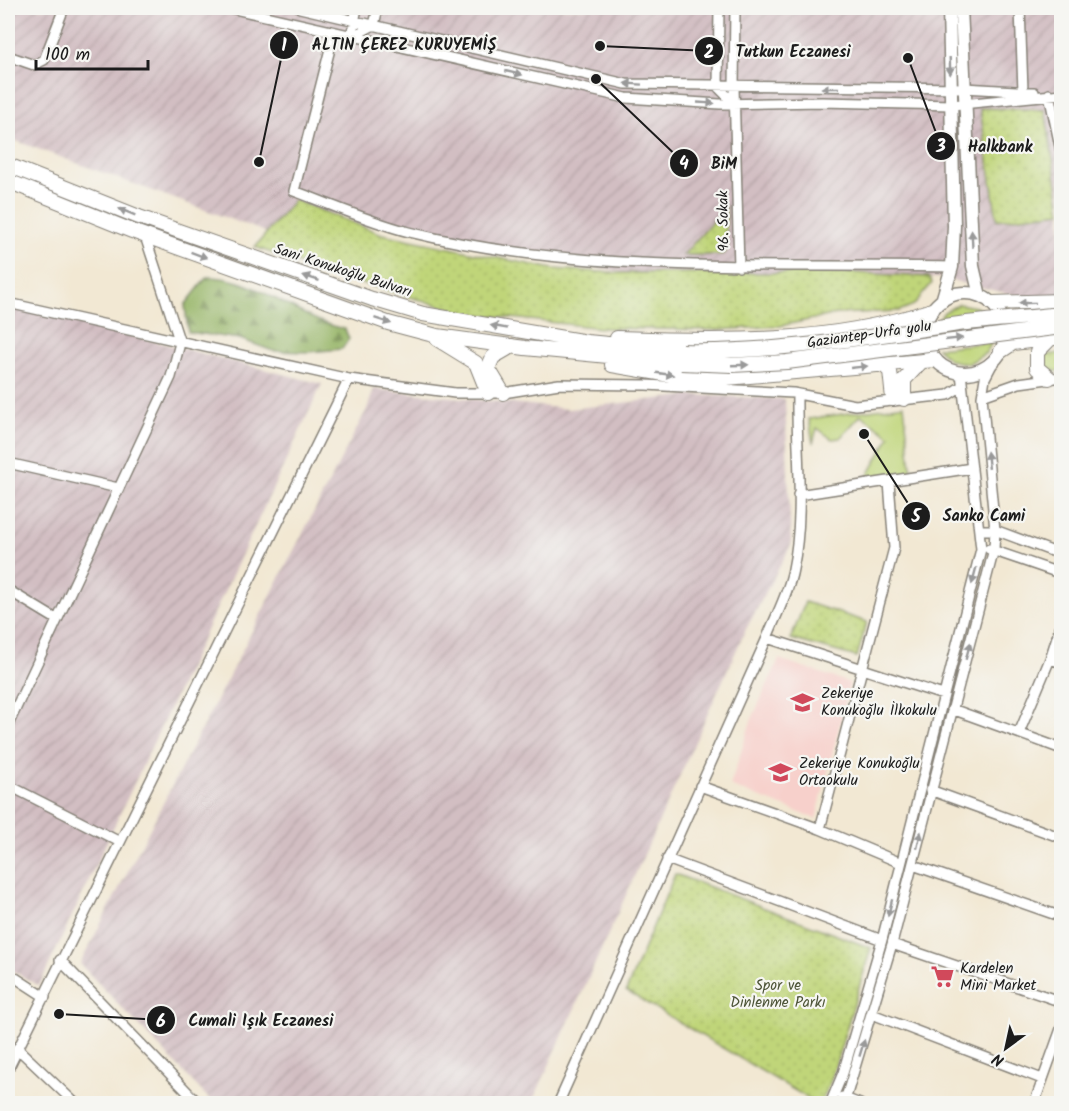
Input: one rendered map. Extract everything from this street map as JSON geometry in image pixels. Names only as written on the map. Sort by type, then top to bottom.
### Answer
[{"type":"highway","name":"Sani Konukoğlu Bulvarı","points":[[8,165],[139,217],[372,299],[423,314],[682,357]]},
{"type":"highway","points":[[8,181],[146,236],[378,319],[425,333],[518,347],[655,373],[714,379],[935,360]]},
{"type":"highway","points":[[986,300],[1062,301]]},
{"type":"highway","points":[[536,334],[718,340],[794,338],[891,324],[937,305]]},
{"type":"highway","name":"Gaziantep-Urfa yolu","points":[[682,357],[752,352],[954,325],[1062,314]]},
{"type":"highway","name":"Gaziantep-Urfa yolu","points":[[682,357],[732,365],[787,362],[1062,327]]},
{"type":"highway","points":[[425,333],[476,363],[488,393]]},
{"type":"highway","points":[[998,356],[1013,343],[1056,338]]},
{"type":"highway","points":[[1055,377],[1037,368],[1037,352],[1056,338]]},
{"type":"highway","points":[[503,393],[488,368],[493,357],[518,347],[682,357]]},
{"type":"highway","points":[[898,399],[904,380],[920,363]]},
{"type":"highway","points":[[882,364],[890,371],[898,399]]},
{"type":"main road","points":[[949,8],[952,105],[952,267],[937,305],[927,322],[925,335],[930,354],[935,360],[946,368],[961,373],[983,369],[998,356],[1005,326],[986,300],[973,266],[961,8]]},
{"type":"main road","points":[[937,305],[954,295],[967,293],[986,300]]},
{"type":"street","points":[[8,56],[34,65],[44,60],[64,8]]},
{"type":"street","points":[[230,8],[626,98],[735,104],[952,105],[1062,94]]},
{"type":"street","points":[[300,8],[626,84],[718,87],[964,88],[1049,94]]},
{"type":"street","points":[[351,37],[357,8]]},
{"type":"street","points":[[351,37],[374,25],[378,8]]},
{"type":"street","points":[[719,8],[718,87],[735,104]]},
{"type":"street","name":"96. Sokak","points":[[735,8],[734,87],[739,267]]},
{"type":"street","points":[[1020,8],[1023,91]]},
{"type":"street","points":[[334,33],[294,190],[408,232],[512,252],[589,261],[739,267],[952,267]]},
{"type":"street","points":[[857,88],[857,103]]},
{"type":"street","points":[[1049,94],[1062,156]]},
{"type":"street","points":[[8,725],[171,377],[180,343],[146,236]]},
{"type":"street","points":[[8,303],[349,379],[455,393],[503,393],[559,384],[581,384],[797,394],[855,405],[948,395],[962,386]]},
{"type":"street","points":[[845,1101],[892,944],[994,549],[995,530],[982,396],[985,378],[998,356]]},
{"type":"street","points":[[860,1104],[832,1099],[882,940],[981,549],[961,373]]},
{"type":"street","points":[[982,396],[1019,383],[1055,377]]},
{"type":"street","points":[[8,1069],[45,997],[60,960],[118,841],[349,379]]},
{"type":"street","points":[[558,1104],[768,638],[793,572],[798,543],[797,394]]},
{"type":"street","points":[[8,463],[118,488]]},
{"type":"street","points":[[798,495],[972,468]]},
{"type":"street","points":[[820,829],[894,548],[889,482]]},
{"type":"street","points":[[980,530],[995,530],[1062,555]]},
{"type":"street","points":[[981,549],[994,549],[1062,574]]},
{"type":"street","points":[[8,590],[56,619]]},
{"type":"street","points":[[1019,733],[1050,659],[1062,621]]},
{"type":"street","points":[[768,638],[943,695]]},
{"type":"street","points":[[1050,659],[1062,663]]},
{"type":"street","points":[[952,709],[1062,749]]},
{"type":"street","points":[[8,785],[118,841]]},
{"type":"street","points":[[700,786],[820,829],[901,863]]},
{"type":"street","points":[[930,790],[1062,838]]},
{"type":"street","points":[[667,859],[882,940]]},
{"type":"street","points":[[913,865],[1062,917]]},
{"type":"street","points":[[892,944],[1062,1002]]},
{"type":"street","points":[[60,960],[197,1103]]},
{"type":"street","points":[[8,973],[45,997]]},
{"type":"street","points":[[872,1014],[1042,1079]]},
{"type":"street","points":[[1034,1104],[1062,1026]]},
{"type":"street","points":[[17,1048],[76,1104]]},
{"type":"shaded area","points":[[8,8],[1061,8],[1061,301],[1048,303],[942,278],[655,279],[324,211],[271,234],[8,138]]},
{"type":"shaded area","points":[[8,304],[322,384],[39,986],[8,968]]},
{"type":"shaded area","points":[[374,389],[569,409],[693,395],[785,399],[791,545],[745,631],[532,1103],[213,1103],[80,964],[367,409]]},
{"type":"shaded area","points":[[779,659],[850,683],[816,819],[730,786],[751,721]]},
{"type":"green space","points":[[980,108],[1045,110],[1061,212],[997,220]]},
{"type":"green space","points":[[294,200],[382,234],[553,269],[617,273],[856,273],[929,277],[932,283],[914,305],[899,311],[837,314],[780,326],[718,330],[602,328],[466,313],[325,273],[255,247]]},
{"type":"green space","points":[[726,207],[726,252],[721,255],[683,255]]},
{"type":"green space","points":[[207,277],[243,283],[310,317],[345,329],[349,339],[342,349],[308,352],[273,351],[240,339],[188,332],[185,305]]},
{"type":"green space","points":[[959,304],[976,307],[986,315],[937,322],[944,312]]},
{"type":"green space","points":[[992,342],[986,353],[968,364],[950,360],[937,348]]},
{"type":"green space","points":[[1061,353],[1061,371],[1044,372],[1042,367],[1046,355]]},
{"type":"green space","points":[[904,405],[912,476],[866,479],[890,436],[861,415],[840,438],[832,439],[817,428],[813,443],[809,419]]},
{"type":"green space","points":[[805,602],[867,622],[857,657],[791,639]]},
{"type":"green space","name":"Spor ve Dinlenme Parkı","points":[[675,874],[871,948],[831,1080],[821,1103],[816,1103],[626,991]]},
{"type":"place","name":"Tutkun Eczanesi","points":[[600,46]]},
{"type":"place","name":"Halkbank","points":[[908,58]]},
{"type":"place","name":"BiM","points":[[596,79]]},
{"type":"place","name":"ALTIN ÇEREZ KURUYEMİŞ","points":[[259,162]]},
{"type":"place","name":"Sanko Cami","points":[[864,434]]},
{"type":"place","name":"Zekeriye Konukoğlu İlkokulu","points":[[803,702]]},
{"type":"place","name":"Zekeriye Konukoğlu Ortaokulu","points":[[781,772]]},
{"type":"place","name":"Kardelen Mini Market","points":[[942,977]]},
{"type":"place","name":"Cumali Işık Eczanesi","points":[[59,1014]]}]
